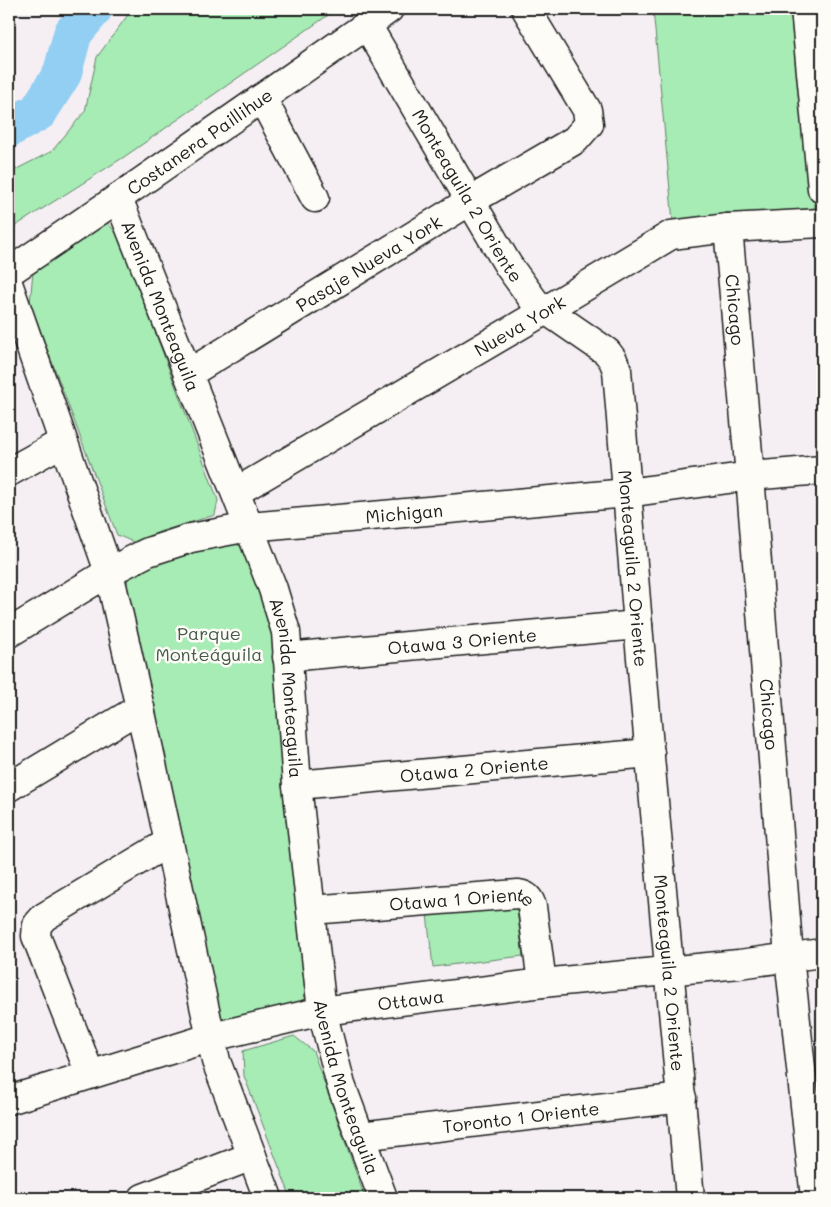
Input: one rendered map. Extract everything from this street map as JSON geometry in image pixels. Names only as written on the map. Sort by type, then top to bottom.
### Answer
[{"type":"street","name":"Costanera Paillihue","points":[[9,272],[389,9]]},
{"type":"street","name":"Pasaje Nueva York","points":[[188,374],[470,201],[575,140],[589,124],[587,110],[526,9]]},
{"type":"street","points":[[805,9],[822,189]]},
{"type":"street","name":"Monteaguila 2 Oriente","points":[[367,26],[508,265],[537,305],[607,352],[617,370],[690,1198]]},
{"type":"street","points":[[262,98],[315,198]]},
{"type":"street","name":"Avenida Monteaguila","points":[[118,198],[236,492],[273,589],[286,632],[297,785],[322,1011],[341,1085],[383,1198]]},
{"type":"street","name":"Nueva York","points":[[236,492],[546,310],[671,234],[728,228],[822,223]]},
{"type":"street","name":"Chicago","points":[[728,228],[789,957],[815,1198]]},
{"type":"street","points":[[9,286],[109,572],[216,1061],[268,1198]]},
{"type":"street","points":[[9,472],[63,442]]},
{"type":"street","name":"Michigan","points":[[9,633],[109,572],[148,552],[191,538],[249,526],[627,492],[750,476],[822,470]]},
{"type":"street","name":"Otawa 3 Oriente","points":[[287,657],[638,625]]},
{"type":"street","points":[[9,787],[140,708]]},
{"type":"street","name":"Otawa 2 Oriente","points":[[297,785],[650,753]]},
{"type":"street","points":[[90,1074],[36,936],[37,925],[44,916],[169,842]]},
{"type":"street","name":"Otawa 1 Oriente","points":[[311,910],[522,894],[529,899],[532,906],[542,982]]},
{"type":"street","name":"Ottawa","points":[[9,1100],[212,1037],[322,1011],[542,982],[739,964],[822,953]]},
{"type":"street","name":"Toronto 1 Oriente","points":[[360,1136],[682,1098]]},
{"type":"street","points":[[143,1198],[252,1156]]},
{"type":"green space","points":[[135,9],[337,9],[124,157],[9,230],[9,173],[52,151],[85,111],[97,57],[127,16]]},
{"type":"green space","points":[[653,9],[796,9],[815,208],[673,222]]},
{"type":"green space","points":[[107,222],[120,238],[218,500],[215,515],[133,542],[117,535],[30,303],[33,271]]},
{"type":"green space","name":"Parque Monteáguila","points":[[235,544],[243,547],[277,638],[305,994],[302,1004],[228,1022],[219,1015],[126,589],[128,578],[165,556]]},
{"type":"green space","points":[[516,903],[523,956],[433,967],[427,914]]},
{"type":"green space","points":[[294,1036],[313,1051],[365,1198],[291,1198],[244,1076],[243,1051]]},
{"type":"waterway","points":[[9,128],[38,112],[62,74],[73,33],[93,9]]}]
